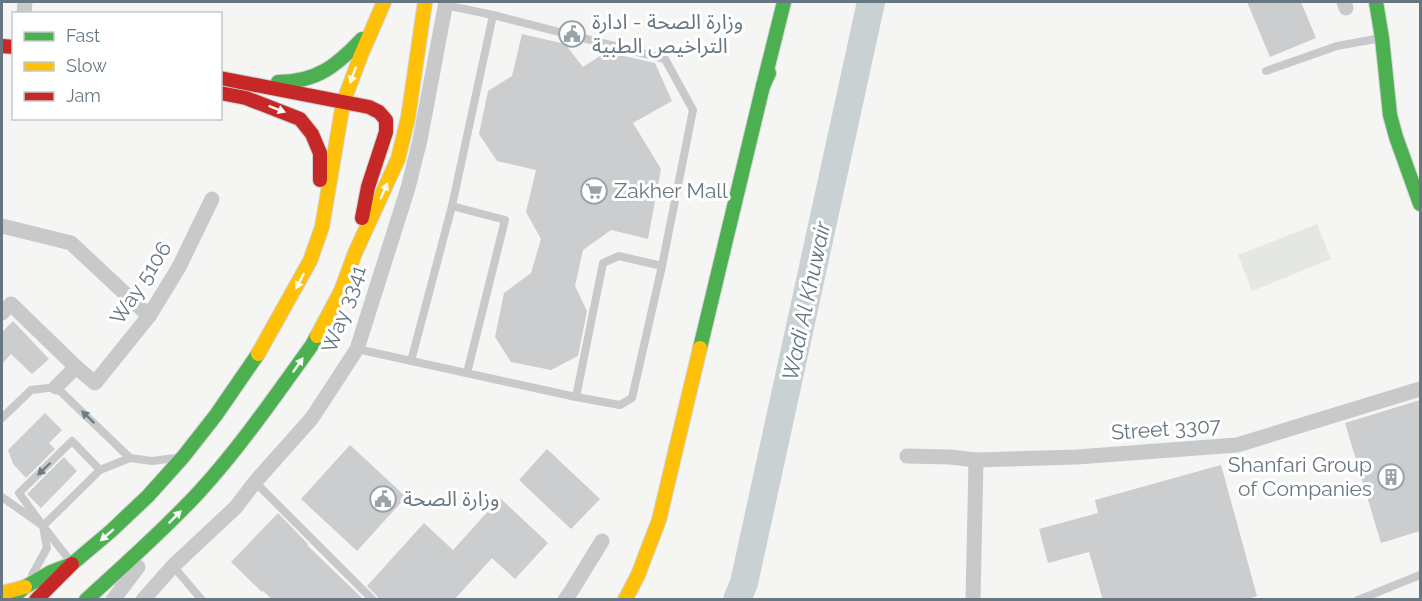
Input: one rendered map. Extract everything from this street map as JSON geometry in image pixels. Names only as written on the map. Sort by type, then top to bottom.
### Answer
[{"type":"main road","points":[[322,226],[343,103],[384,2]]},
{"type":"main road","points":[[86,600],[200,491],[258,421],[312,345],[341,291],[355,253],[398,159],[408,117],[425,2]]},
{"type":"main road","points":[[763,86],[775,2]]},
{"type":"main road","points":[[625,600],[638,575],[659,520],[784,2]]},
{"type":"main road","points":[[763,86],[786,35],[796,2]]},
{"type":"main road","points":[[1376,2],[1390,115],[1420,204]]},
{"type":"main road","points":[[227,79],[287,83],[323,74],[340,62],[373,27]]},
{"type":"main road","points":[[227,79],[369,107],[379,112],[386,120],[386,132],[368,187],[355,253]]},
{"type":"main road","points":[[222,93],[246,98],[300,119],[312,134],[320,153],[322,226]]},
{"type":"main road","points":[[36,600],[72,564],[141,503],[183,457],[216,415],[264,345],[305,269],[335,198],[345,146],[354,124]]},
{"type":"main road","points":[[373,171],[376,148],[374,126]]},
{"type":"main road","points":[[106,600],[138,567],[148,543]]},
{"type":"main road","points":[[9,600],[25,587],[51,572],[72,564]]},
{"type":"main road","points":[[2,593],[25,587]]},
{"type":"street","name":"Way 3341","points":[[143,600],[173,566],[236,507],[312,418],[357,349],[408,188],[420,140],[446,3]]},
{"type":"street","name":"Way 5106","points":[[76,367],[95,383],[149,316],[179,267],[212,199]]},
{"type":"street","points":[[2,226],[71,243],[149,316]]},
{"type":"street","points":[[2,313],[11,304],[76,367],[56,387]]},
{"type":"street","name":"Street 3307","points":[[907,456],[976,460],[1077,456],[1237,445],[1420,389]]},
{"type":"street","points":[[973,600],[976,460]]},
{"type":"street","points":[[565,600],[602,541]]},
{"type":"street","points":[[113,600],[138,567]]},
{"type":"lane","points":[[357,349],[620,405],[632,398],[662,266],[693,110],[665,59],[446,3]]},
{"type":"lane","points":[[411,361],[452,206],[493,15]]},
{"type":"lane","points":[[1266,71],[1337,46],[1382,38]]},
{"type":"lane","points":[[452,206],[505,220],[467,373]]},
{"type":"lane","points":[[576,397],[603,263],[619,256],[662,266]]},
{"type":"lane","points":[[2,418],[31,390],[56,387],[130,458]]},
{"type":"lane","points":[[72,564],[19,493],[72,441],[100,470]]},
{"type":"lane","points":[[43,526],[100,470],[130,458],[152,461],[183,457]]},
{"type":"lane","points":[[255,482],[373,600]]},
{"type":"lane","points":[[2,497],[43,526],[47,548],[25,587]]},
{"type":"lane","points":[[173,566],[202,600]]},
{"type":"lane","points":[[1358,600],[1420,575]]},
{"type":"shaded area","points":[[1317,224],[1331,259],[1252,291],[1238,255]]},
{"type":"building","points":[[1247,2],[1301,2],[1316,38],[1270,57]]},
{"type":"building","name":"Zakher Mall","points":[[522,34],[565,44],[583,67],[606,52],[655,63],[672,101],[633,123],[661,169],[648,239],[611,230],[583,250],[575,286],[587,311],[578,356],[551,370],[511,362],[495,337],[504,293],[531,273],[541,239],[526,212],[536,170],[497,161],[479,134],[488,91],[512,76]]},
{"type":"building","points":[[13,321],[49,359],[32,374],[11,354],[2,364],[2,332]]},
{"type":"building","name":"Shanfari Group of Companies","points":[[1420,400],[1420,531],[1381,543],[1345,423]]},
{"type":"building","points":[[45,413],[62,430],[49,443],[55,449],[26,478],[13,464],[8,450]]},
{"type":"building","points":[[350,445],[406,497],[357,551],[301,499]]},
{"type":"building","points":[[547,449],[600,499],[571,529],[519,480]]},
{"type":"building","points":[[64,457],[77,471],[41,508],[27,494]]},
{"type":"building","points":[[1221,465],[1257,596],[1246,600],[1103,600],[1089,552],[1048,563],[1039,529],[1098,513],[1095,500]]},
{"type":"building","points":[[500,498],[548,543],[515,579],[492,558],[454,600],[379,600],[367,586],[424,523],[453,550]]},
{"type":"building","points":[[278,513],[307,545],[364,600],[273,600],[231,562]]},
{"type":"waterway","name":"Wadi Al Khuwair","points":[[737,600],[744,583],[871,2]]},
{"type":"traffic: fast","points":[[763,86],[784,2]]},
{"type":"traffic: fast","points":[[1376,2],[1390,115],[1420,204]]},
{"type":"traffic: fast","points":[[278,82],[304,79],[325,71],[362,39]]},
{"type":"traffic: fast","points":[[700,348],[763,86],[769,73]]},
{"type":"traffic: fast","points":[[86,600],[172,520],[215,474],[258,420],[317,336]]},
{"type":"traffic: fast","points":[[11,599],[25,587],[51,572],[72,564],[148,496],[216,415],[258,354]]},
{"type":"traffic: slow","points":[[258,354],[310,261],[322,227],[343,103],[384,2]]},
{"type":"traffic: slow","points":[[317,336],[341,291],[355,253],[398,159],[408,118],[425,2]]},
{"type":"traffic: slow","points":[[625,600],[638,575],[659,520],[700,348]]},
{"type":"traffic: slow","points":[[2,593],[25,587]]},
{"type":"traffic: jam","points":[[2,46],[12,47]]},
{"type":"traffic: jam","points":[[222,78],[369,107],[379,112],[386,120],[386,132],[368,187],[362,218]]},
{"type":"traffic: jam","points":[[222,93],[246,98],[300,119],[312,134],[320,153],[320,180]]},
{"type":"traffic: jam","points":[[36,600],[72,564]]},
{"type":"place","name":"وزارة الصحة - ادارة التراخيص الطبية","points":[[572,34]]},
{"type":"place","name":"Zakher Mall","points":[[594,191]]},
{"type":"place","name":"Shanfari Group of Companies","points":[[1391,477]]},
{"type":"place","name":"وزارة الصحة","points":[[383,499]]}]
